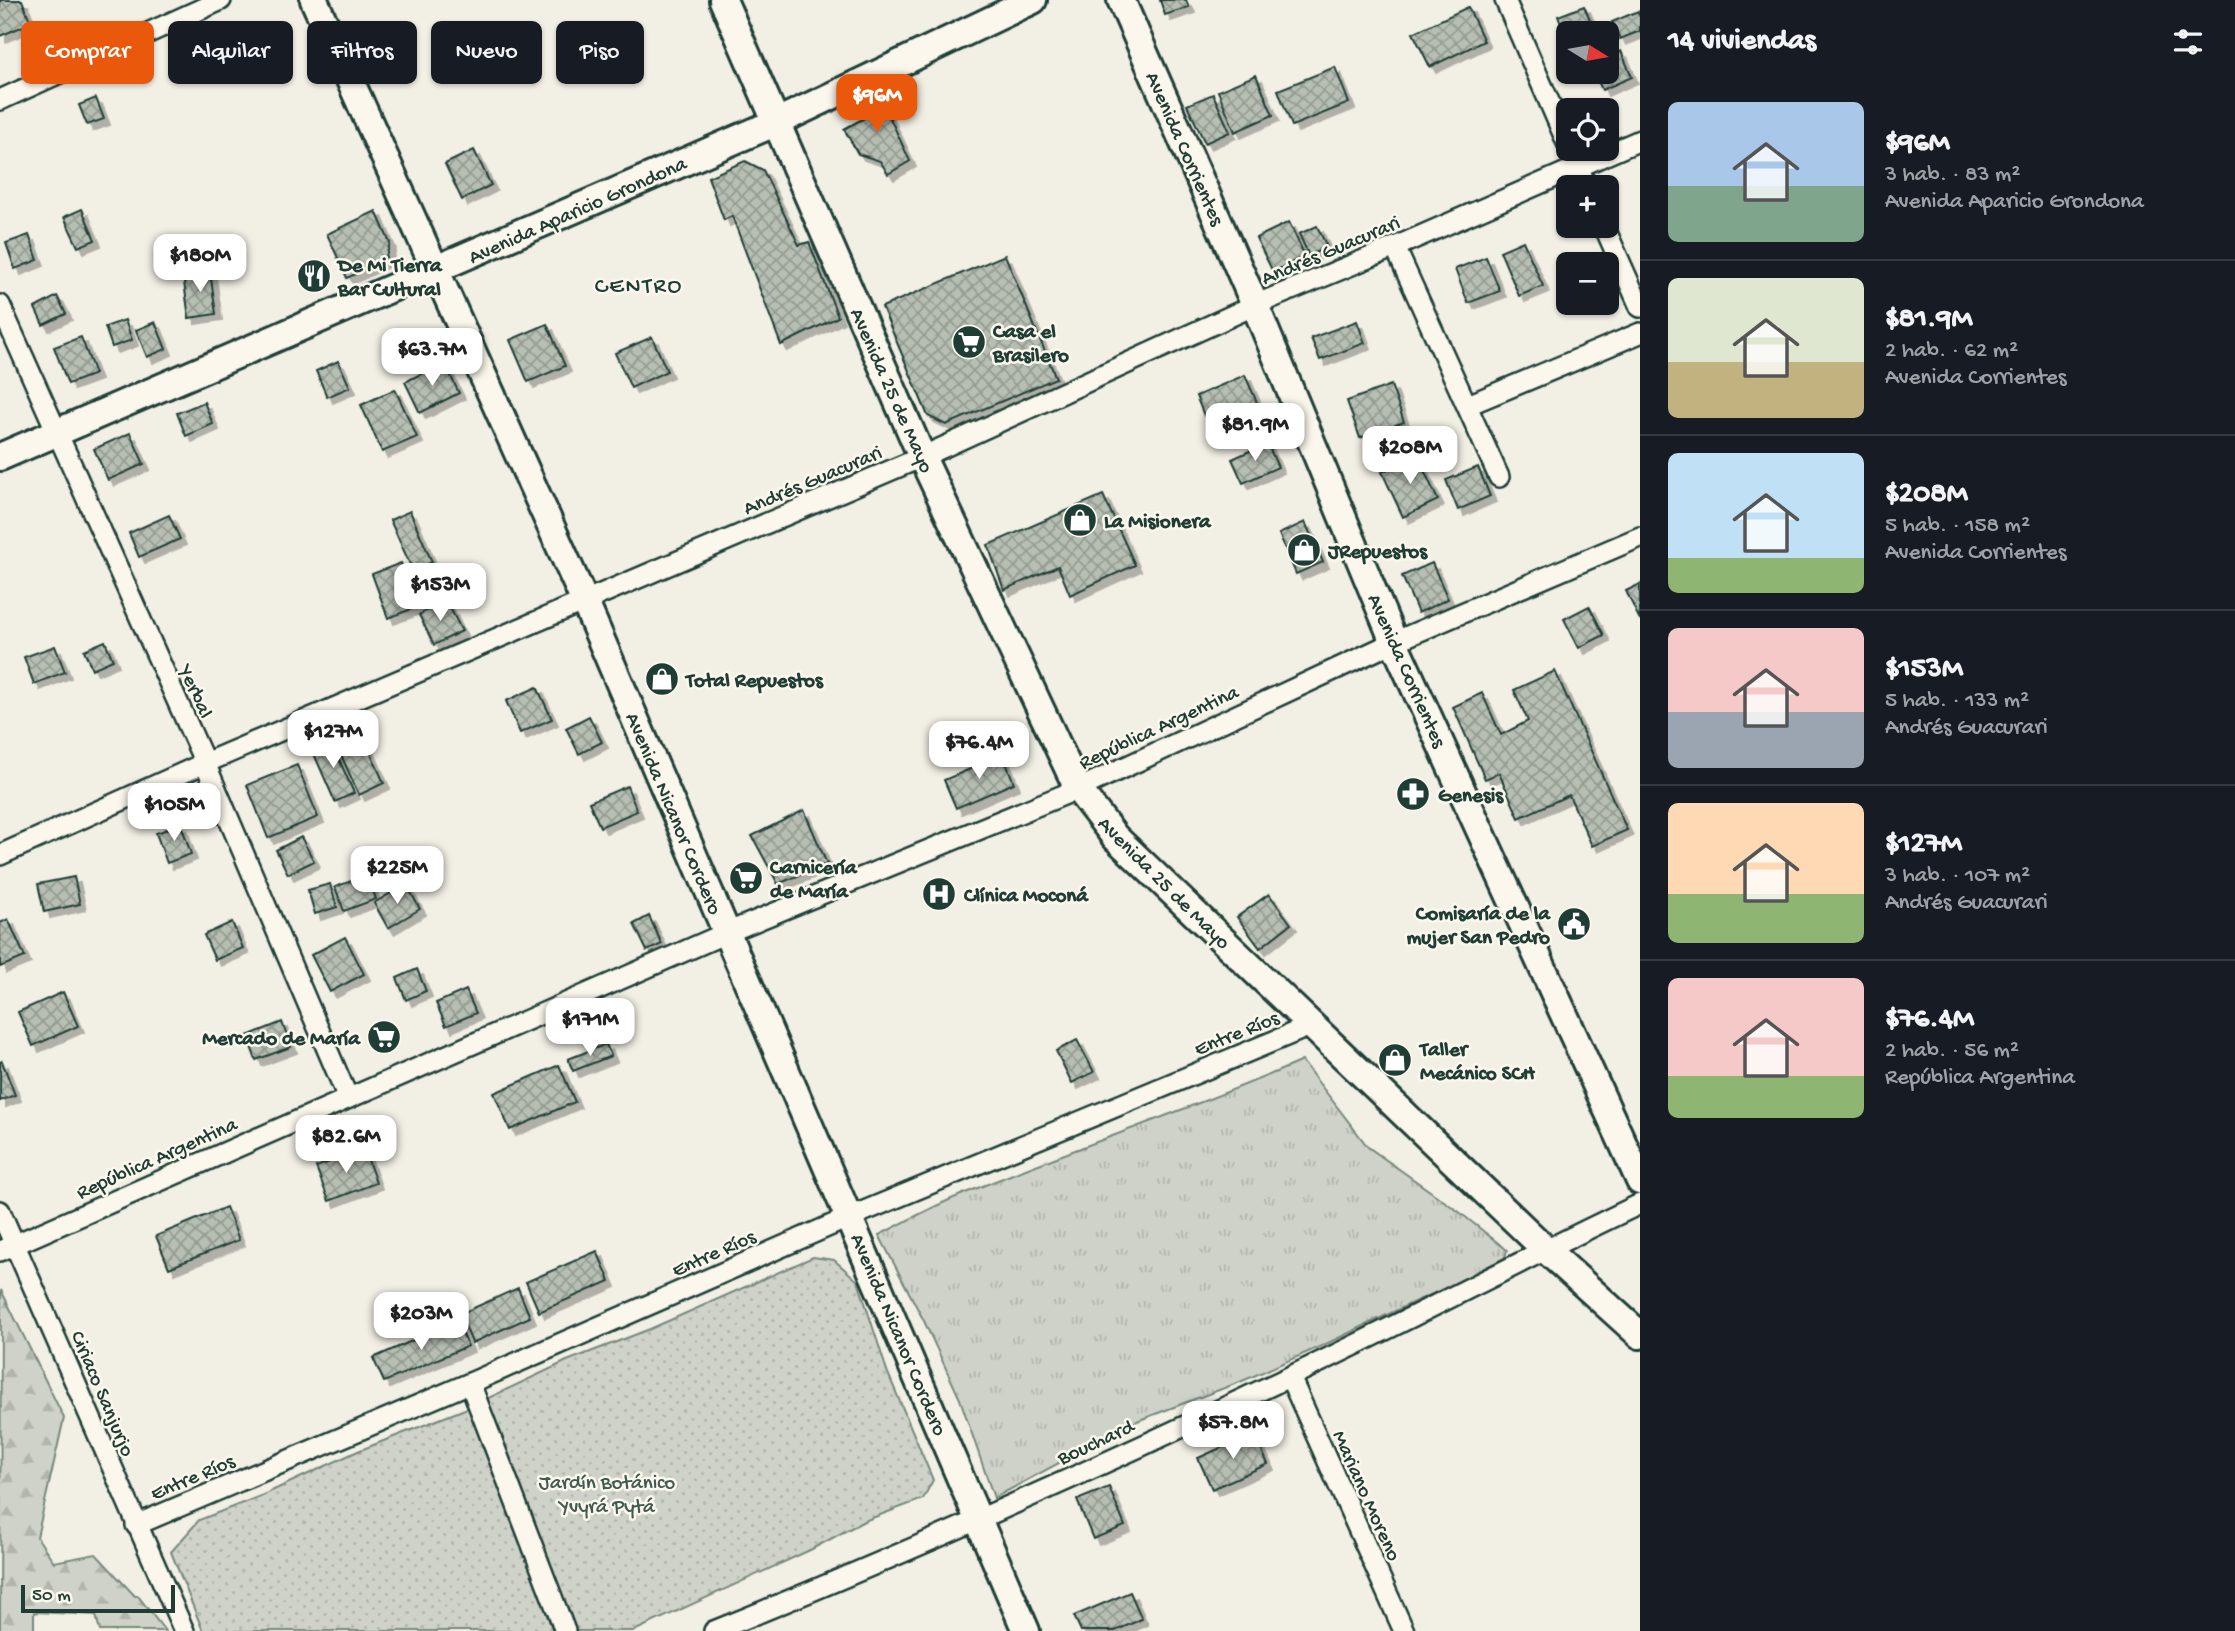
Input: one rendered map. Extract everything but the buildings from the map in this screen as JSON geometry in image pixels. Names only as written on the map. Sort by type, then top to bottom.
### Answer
[{"type":"main road","name":"Avenida Nicanor Cordero","points":[[314,0],[584,600],[1026,1631]]},
{"type":"main road","name":"Avenida 25 de Mayo","points":[[723,0],[922,457],[1078,789],[1115,837],[1545,1249],[1640,1335]]},
{"type":"main road","name":"Avenida Aparicio Grondona","points":[[0,457],[777,122],[1033,0]]},
{"type":"main road","name":"Avenida Corrientes","points":[[1121,0],[1255,304],[1394,642],[1640,1181]]},
{"type":"street","points":[[0,100],[221,0]]},
{"type":"street","points":[[1505,0],[1556,117]]},
{"type":"street","name":"Andrés Guacurari","points":[[0,855],[205,763],[922,457],[1255,304],[1395,247],[1640,140]]},
{"type":"street","points":[[1575,161],[1581,175]]},
{"type":"street","points":[[1609,238],[1640,307]]},
{"type":"street","points":[[1395,247],[1499,477]]},
{"type":"street","name":"Yerbal","points":[[0,305],[205,763],[348,1098]]},
{"type":"street","points":[[1468,405],[1640,333]]},
{"type":"street","name":"República Argentina","points":[[7,1248],[726,933],[1078,789],[1394,642],[1640,537]]},
{"type":"street","name":"Entre Ríos","points":[[136,1525],[470,1384],[850,1217],[1310,1026]]},
{"type":"street","name":"Bouchard","points":[[714,1631],[978,1519],[1290,1377],[1640,1204]]},
{"type":"street","name":"Ciriaco Sanjurjo","points":[[0,1211],[7,1248],[184,1631]]},
{"type":"street","name":"Mariano Moreno","points":[[1290,1377],[1404,1631]]},
{"type":"street","points":[[470,1384],[565,1631]]},
{"type":"green space","points":[[1302,1061],[1368,1147],[1458,1211],[1507,1250],[1503,1264],[1240,1382],[1137,1421],[994,1498],[960,1399],[924,1321],[879,1235],[956,1197]]},
{"type":"green space","name":"Jardín Botánico Yvyrá Pytá","points":[[813,1257],[834,1260],[858,1281],[887,1371],[933,1480],[923,1499],[864,1521],[810,1550],[634,1631],[203,1631],[171,1552],[199,1520],[263,1495],[358,1451],[465,1409],[567,1361],[650,1329]]},
{"type":"green space","points":[[1,1290],[64,1418],[37,1537],[54,1562],[96,1554],[135,1596],[138,1596],[165,1631],[100,1631],[96,1615],[34,1612],[34,1631],[0,1631]]},
{"type":"place","name":"De Mi Tierra Bar Cultural","points":[[314,276]]},
{"type":"place","name":"Casa el Brasilero","points":[[969,342]]},
{"type":"place","name":"La Misionera","points":[[1080,520]]},
{"type":"place","name":"JRepuestos","points":[[1304,550]]},
{"type":"place","name":"Total Repuestos","points":[[662,679]]},
{"type":"place","name":"Genesis","points":[[1413,794]]},
{"type":"place","name":"Carnicería de María","points":[[746,878]]},
{"type":"place","name":"Clínica Moconá","points":[[939,894]]},
{"type":"place","name":"Comisaría de la mujer San Pedro","points":[[1574,924]]},
{"type":"place","name":"Mercado de María","points":[[384,1037]]},
{"type":"place","name":"Taller Mecánico SCH","points":[[1395,1060]]},
{"type":"district","name":"CENTRO","points":[[639,284]]}]
